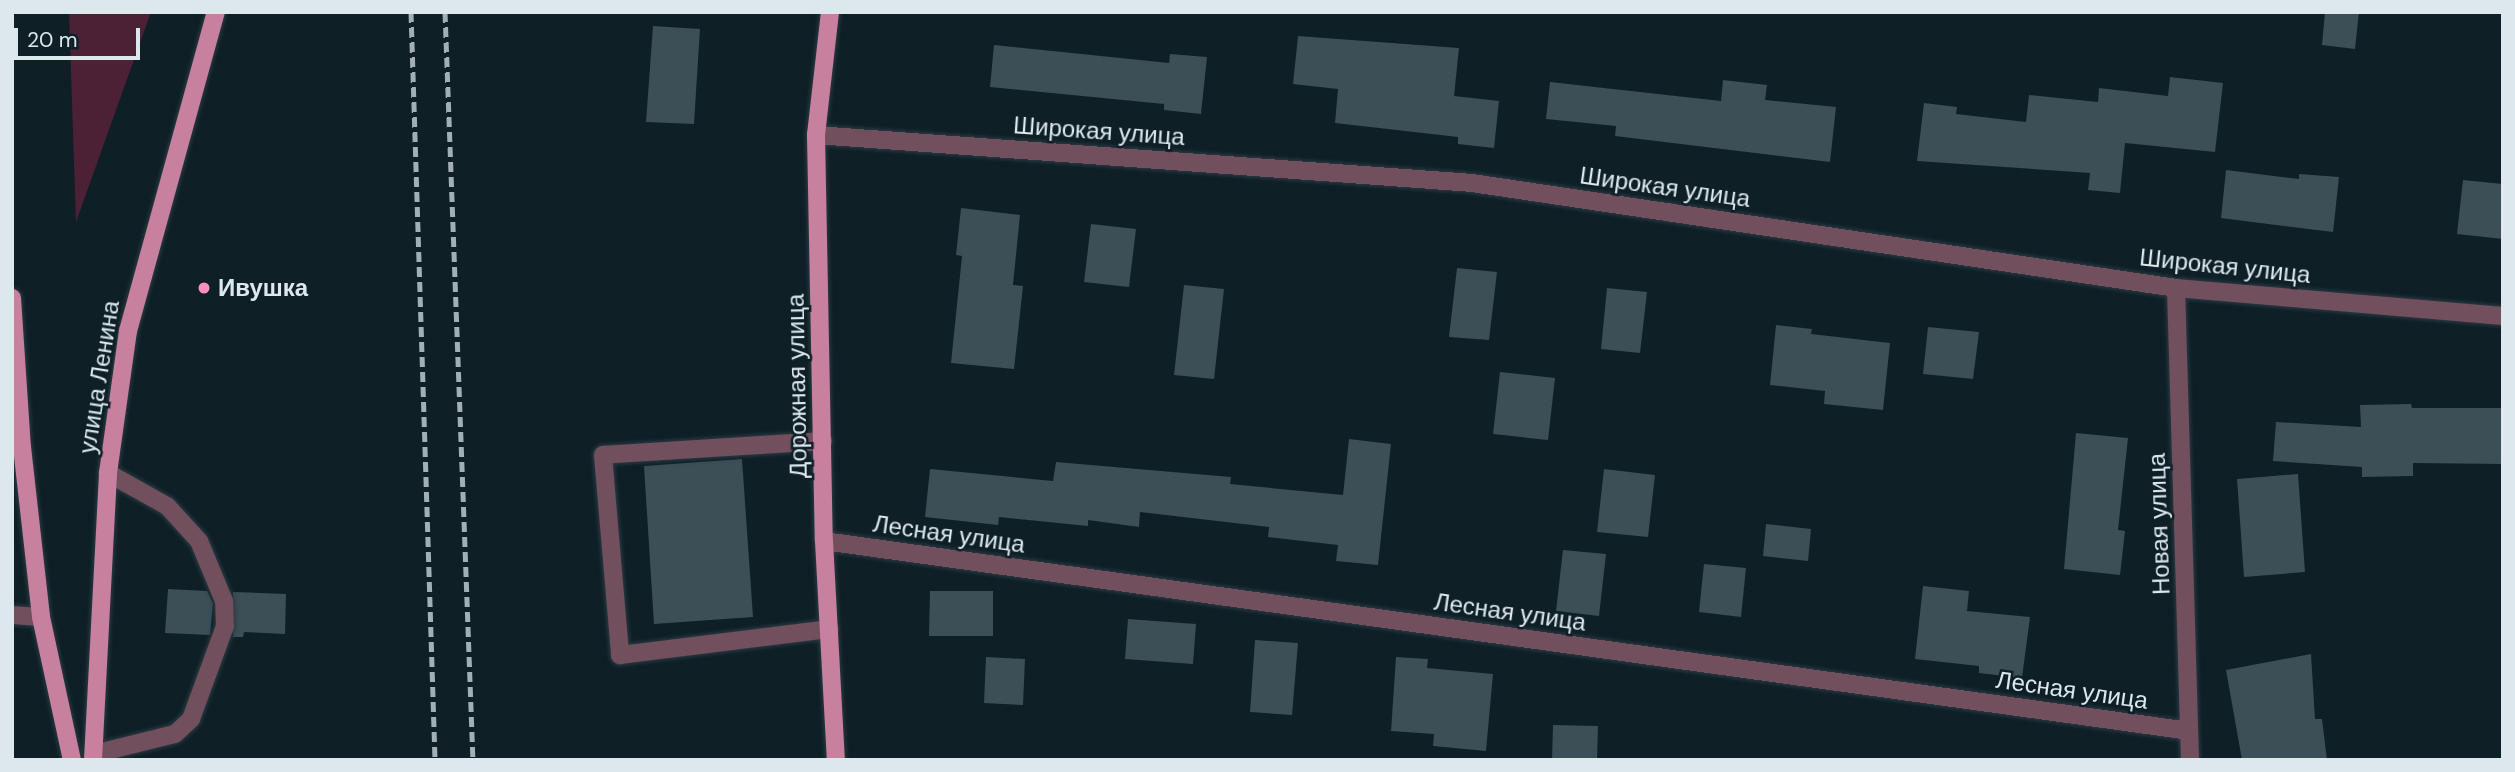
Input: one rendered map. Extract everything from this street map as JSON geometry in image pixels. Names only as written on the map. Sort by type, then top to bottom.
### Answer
[{"type":"main road","name":"улица Ленина","points":[[94,757],[108,473],[128,331],[216,12]]},
{"type":"main road","name":"Дорожная улица","points":[[830,12],[816,135],[824,541],[836,760]]},
{"type":"main road","points":[[12,298],[22,447],[41,617],[72,760]]},
{"type":"street","name":"Широкая улица","points":[[816,135],[1472,183],[2176,288],[2503,316]]},
{"type":"street","name":"Новая улица","points":[[2176,288],[2190,760]]},
{"type":"street","points":[[822,441],[603,455],[620,655],[829,629]]},
{"type":"street","points":[[94,757],[175,734],[191,719],[225,625],[224,601],[199,541],[167,506],[108,473]]},
{"type":"street","name":"Лесная улица","points":[[824,541],[2189,731]]},
{"type":"street","points":[[12,615],[41,617]]},
{"type":"shaded area","points":[[69,12],[151,12],[76,222]]},
{"type":"building","points":[[2325,12],[2359,12],[2355,49],[2322,45]]},
{"type":"building","points":[[653,26],[700,29],[694,124],[646,122]]},
{"type":"building","points":[[1298,36],[1459,48],[1454,96],[1499,101],[1494,148],[1458,144],[1458,137],[1335,123],[1338,89],[1293,84]]},
{"type":"building","points":[[994,45],[1169,63],[1170,54],[1207,57],[1201,114],[1164,110],[1164,104],[990,87]]},
{"type":"building","points":[[2170,77],[2223,83],[2215,152],[2125,143],[2120,193],[2088,190],[2090,173],[1917,161],[1924,103],[1957,107],[1956,114],[2026,122],[2029,95],[2098,102],[2099,88],[2168,96]]},
{"type":"building","points":[[1723,80],[1767,85],[1765,100],[1836,107],[1830,162],[1615,136],[1616,126],[1546,119],[1550,82],[1721,101]]},
{"type":"building","points":[[2226,170],[2299,179],[2299,174],[2339,177],[2333,232],[2221,218]]},
{"type":"building","points":[[2463,180],[2503,184],[2503,239],[2457,234]]},
{"type":"building","points":[[961,208],[1020,215],[1013,285],[1023,286],[1014,369],[951,363],[962,256],[956,255]]},
{"type":"building","points":[[1091,224],[1136,229],[1129,287],[1084,282]]},
{"type":"building","points":[[1457,268],[1497,272],[1489,340],[1449,337]]},
{"type":"building","points":[[1184,285],[1224,289],[1214,379],[1174,375]]},
{"type":"building","points":[[1607,288],[1647,292],[1640,353],[1601,349]]},
{"type":"building","points":[[1776,325],[1812,329],[1811,334],[1890,343],[1883,410],[1824,404],[1825,391],[1770,385]]},
{"type":"building","points":[[1928,327],[1979,332],[1973,379],[1923,374]]},
{"type":"building","points":[[1500,372],[1555,378],[1548,440],[1493,434]]},
{"type":"building","points":[[2411,404],[2412,408],[2503,408],[2503,464],[2413,463],[2413,476],[2362,477],[2362,467],[2273,461],[2276,422],[2361,427],[2360,405]]},
{"type":"building","points":[[2076,433],[2128,438],[2118,530],[2125,531],[2120,575],[2064,569]]},
{"type":"building","points":[[1349,439],[1391,444],[1378,565],[1336,561],[1338,545],[1268,537],[1269,527],[1140,512],[1139,527],[1088,520],[1088,526],[999,517],[998,525],[925,517],[930,469],[1053,481],[1056,462],[1231,477],[1230,484],[1343,495]]},
{"type":"building","points":[[742,459],[753,617],[654,624],[644,466]]},
{"type":"building","points":[[1604,469],[1655,475],[1648,537],[1597,532]]},
{"type":"building","points":[[2298,474],[2305,572],[2244,577],[2237,479]]},
{"type":"building","points":[[1766,524],[1811,529],[1808,561],[1763,556]]},
{"type":"building","points":[[1563,550],[1606,554],[1599,616],[1556,611]]},
{"type":"building","points":[[1704,564],[1746,568],[1741,617],[1699,612]]},
{"type":"building","points":[[1923,586],[1969,591],[1967,611],[2030,617],[2022,678],[1979,673],[1979,666],[1915,659]]},
{"type":"building","points":[[168,589],[207,591],[213,603],[210,635],[165,633]]},
{"type":"building","points":[[930,591],[993,591],[993,636],[929,636]]},
{"type":"building","points":[[233,592],[286,594],[285,634],[244,632],[243,637],[233,637]]},
{"type":"building","points":[[1128,619],[1196,624],[1193,664],[1125,659]]},
{"type":"building","points":[[1255,640],[1298,643],[1292,715],[1250,712]]},
{"type":"building","points":[[2311,654],[2315,719],[2322,719],[2327,760],[2242,760],[2226,670]]},
{"type":"building","points":[[986,657],[1025,659],[1023,705],[984,703]]},
{"type":"building","points":[[1396,657],[1428,659],[1427,668],[1493,674],[1486,751],[1433,746],[1434,734],[1391,731]]},
{"type":"building","points":[[1553,725],[1598,726],[1597,760],[1552,760]]},
{"type":"railway","points":[[411,12],[435,760]]},
{"type":"railway","points":[[445,12],[473,760]]},
{"type":"place","name":"Ивушка","points":[[204,288]]}]
